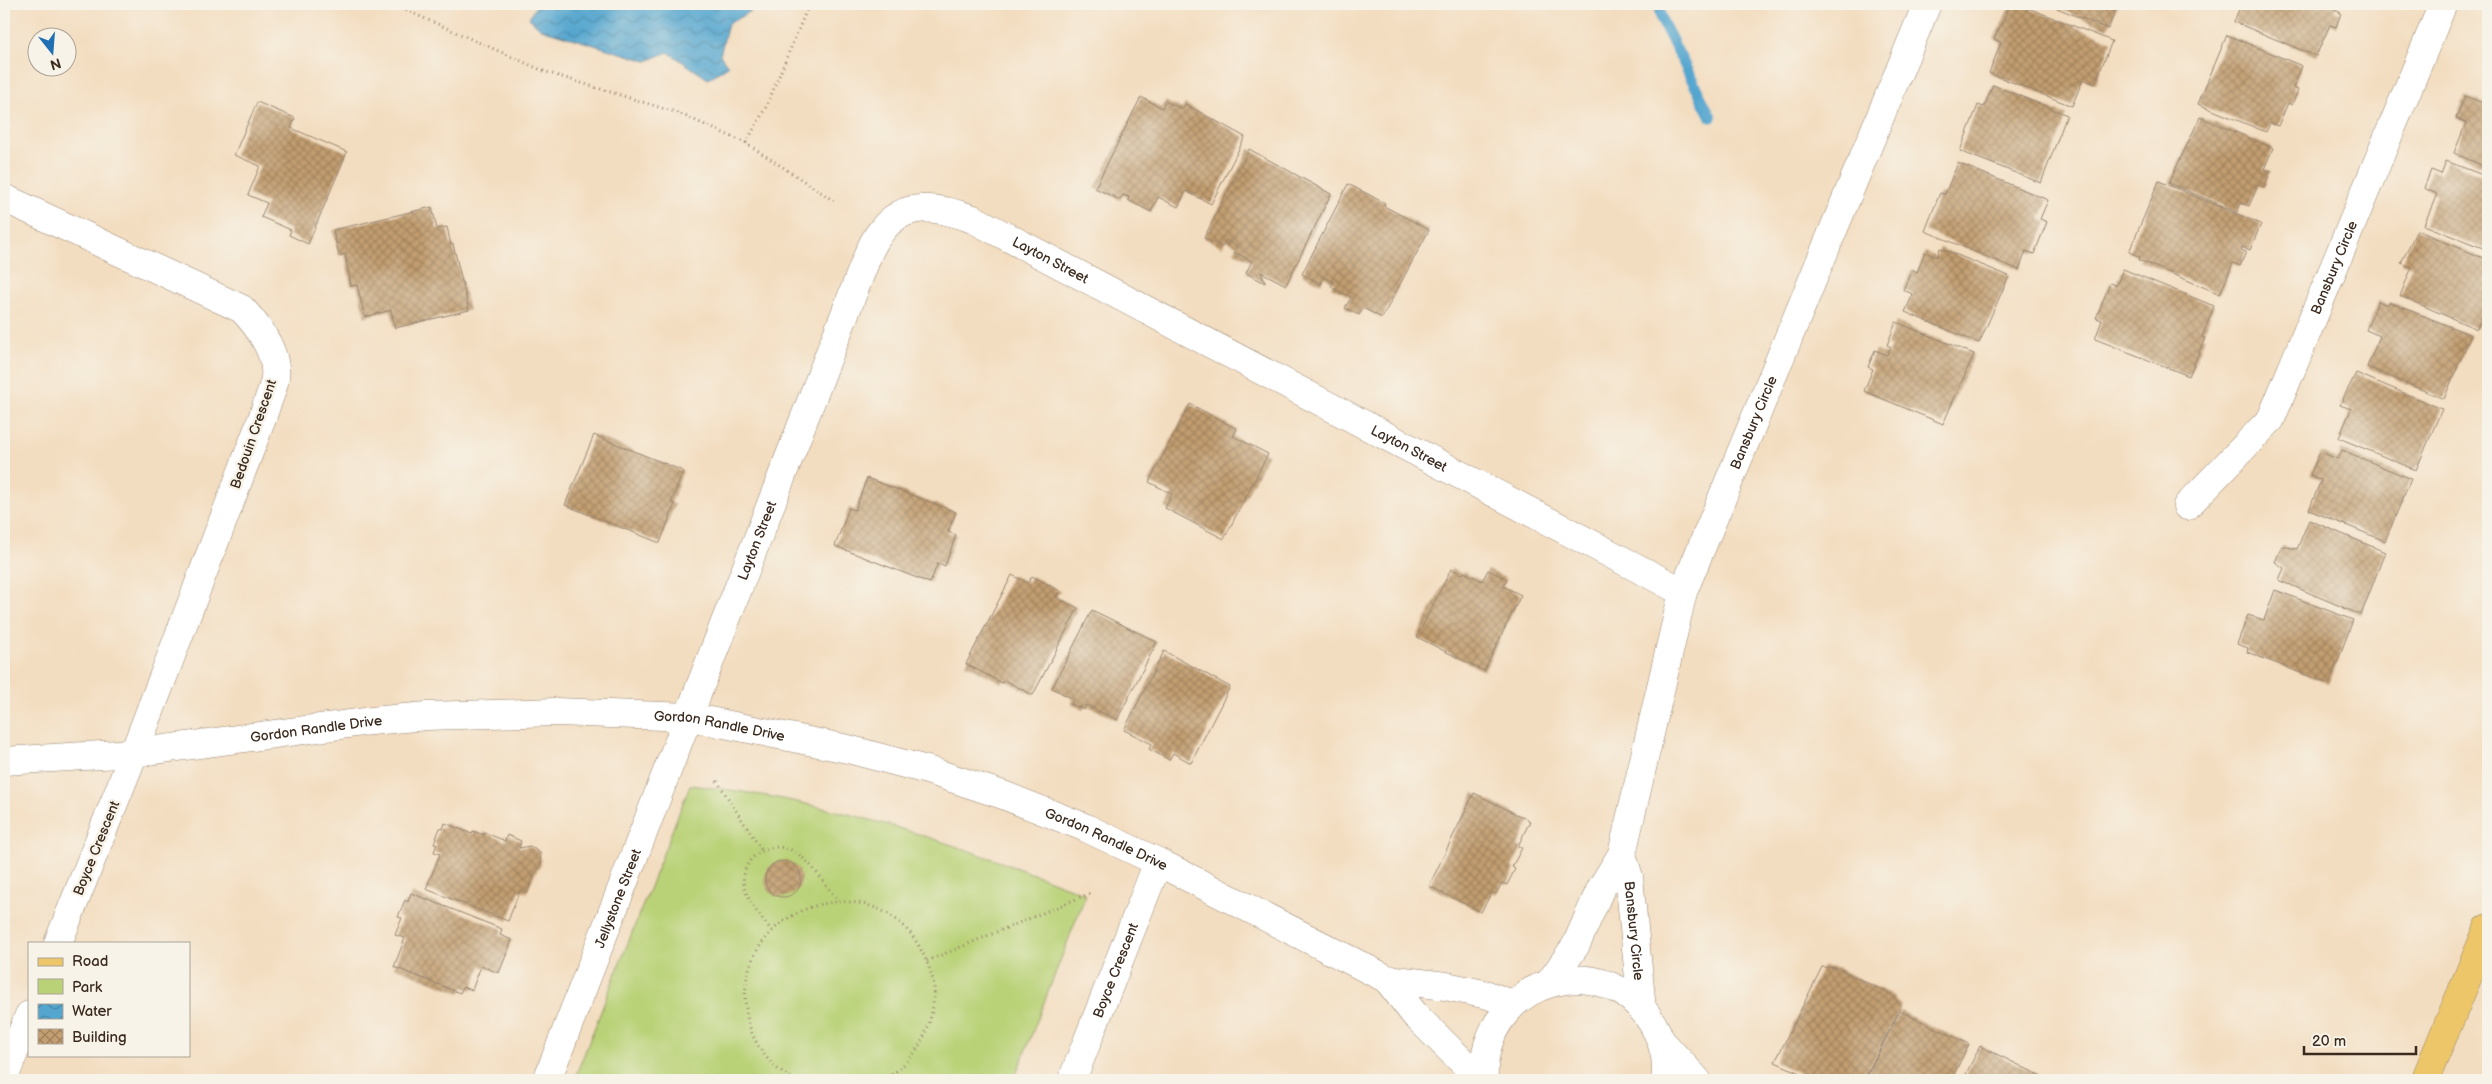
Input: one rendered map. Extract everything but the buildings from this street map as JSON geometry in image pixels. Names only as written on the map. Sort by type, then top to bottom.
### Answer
[{"type":"main road","points":[[2425,1080],[2488,928]]},
{"type":"street","name":"Bansbury Circle","points":[[1550,982],[1576,945],[1600,890],[1622,854],[1683,592],[1927,4]]},
{"type":"street","name":"Bansbury Circle","points":[[2187,506],[2271,419],[2443,4]]},
{"type":"street","name":"Bedouin Crescent","points":[[4,198],[242,308],[258,326],[270,349],[275,378],[134,754]]},
{"type":"street","name":"Layton Street","points":[[690,717],[876,237],[887,223],[904,210],[928,207],[950,210],[973,219],[1683,592]]},
{"type":"street","name":"Gordon Randle Drive","points":[[4,761],[134,754],[371,721],[427,716],[556,712],[690,717],[848,749],[927,770],[1003,795],[1075,824],[1158,862],[1387,979],[1446,986],[1488,995],[1512,1004]]},
{"type":"street","name":"Jellystone Street","points":[[547,1080],[690,717]]},
{"type":"street","name":"Boyce Crescent","points":[[58,942],[134,754]]},
{"type":"street","name":"Bansbury Circle","points":[[1622,854],[1629,877],[1642,1009]]},
{"type":"street","name":"Boyce Crescent","points":[[1072,1080],[1158,862]]},
{"type":"street","name":"Gordon Randle Drive","points":[[1387,979],[1415,1015],[1482,1080]]},
{"type":"street","points":[[1482,1080],[1486,1048],[1492,1032],[1512,1004],[1536,988],[1550,982],[1575,980],[1600,983],[1616,988],[1642,1009],[1654,1024],[1662,1042],[1665,1059],[1665,1080]]},
{"type":"street","points":[[6,1074],[28,1019]]},
{"type":"street","points":[[1662,1042],[1697,1080]]},
{"type":"path","points":[[392,4],[546,72],[678,113],[746,143],[838,203]]},
{"type":"path","points":[[746,143],[767,105],[809,4]]},
{"type":"path","points":[[717,781],[762,852]]},
{"type":"path","points":[[772,931],[748,899],[744,884],[745,869],[754,856],[767,848],[782,846],[796,852],[838,902]]},
{"type":"path","points":[[927,961],[1092,892]]},
{"type":"path","points":[[796,1080],[773,1065],[759,1047],[749,1028],[745,1007],[745,984],[750,963],[760,944],[772,931],[792,914],[814,905],[838,902],[862,904],[884,912],[904,926],[919,944],[927,961],[934,989],[933,1013],[926,1036],[913,1056],[896,1073],[883,1080]]},
{"type":"green space","points":[[690,785],[793,801],[892,826],[940,841],[1086,894],[1014,1080],[574,1080]]},
{"type":"water","points":[[537,4],[763,4],[728,24],[720,55],[728,66],[708,79],[668,52],[647,61],[541,29],[529,18]]},
{"type":"waterway","points":[[1658,4],[1662,21],[1711,117]]}]
